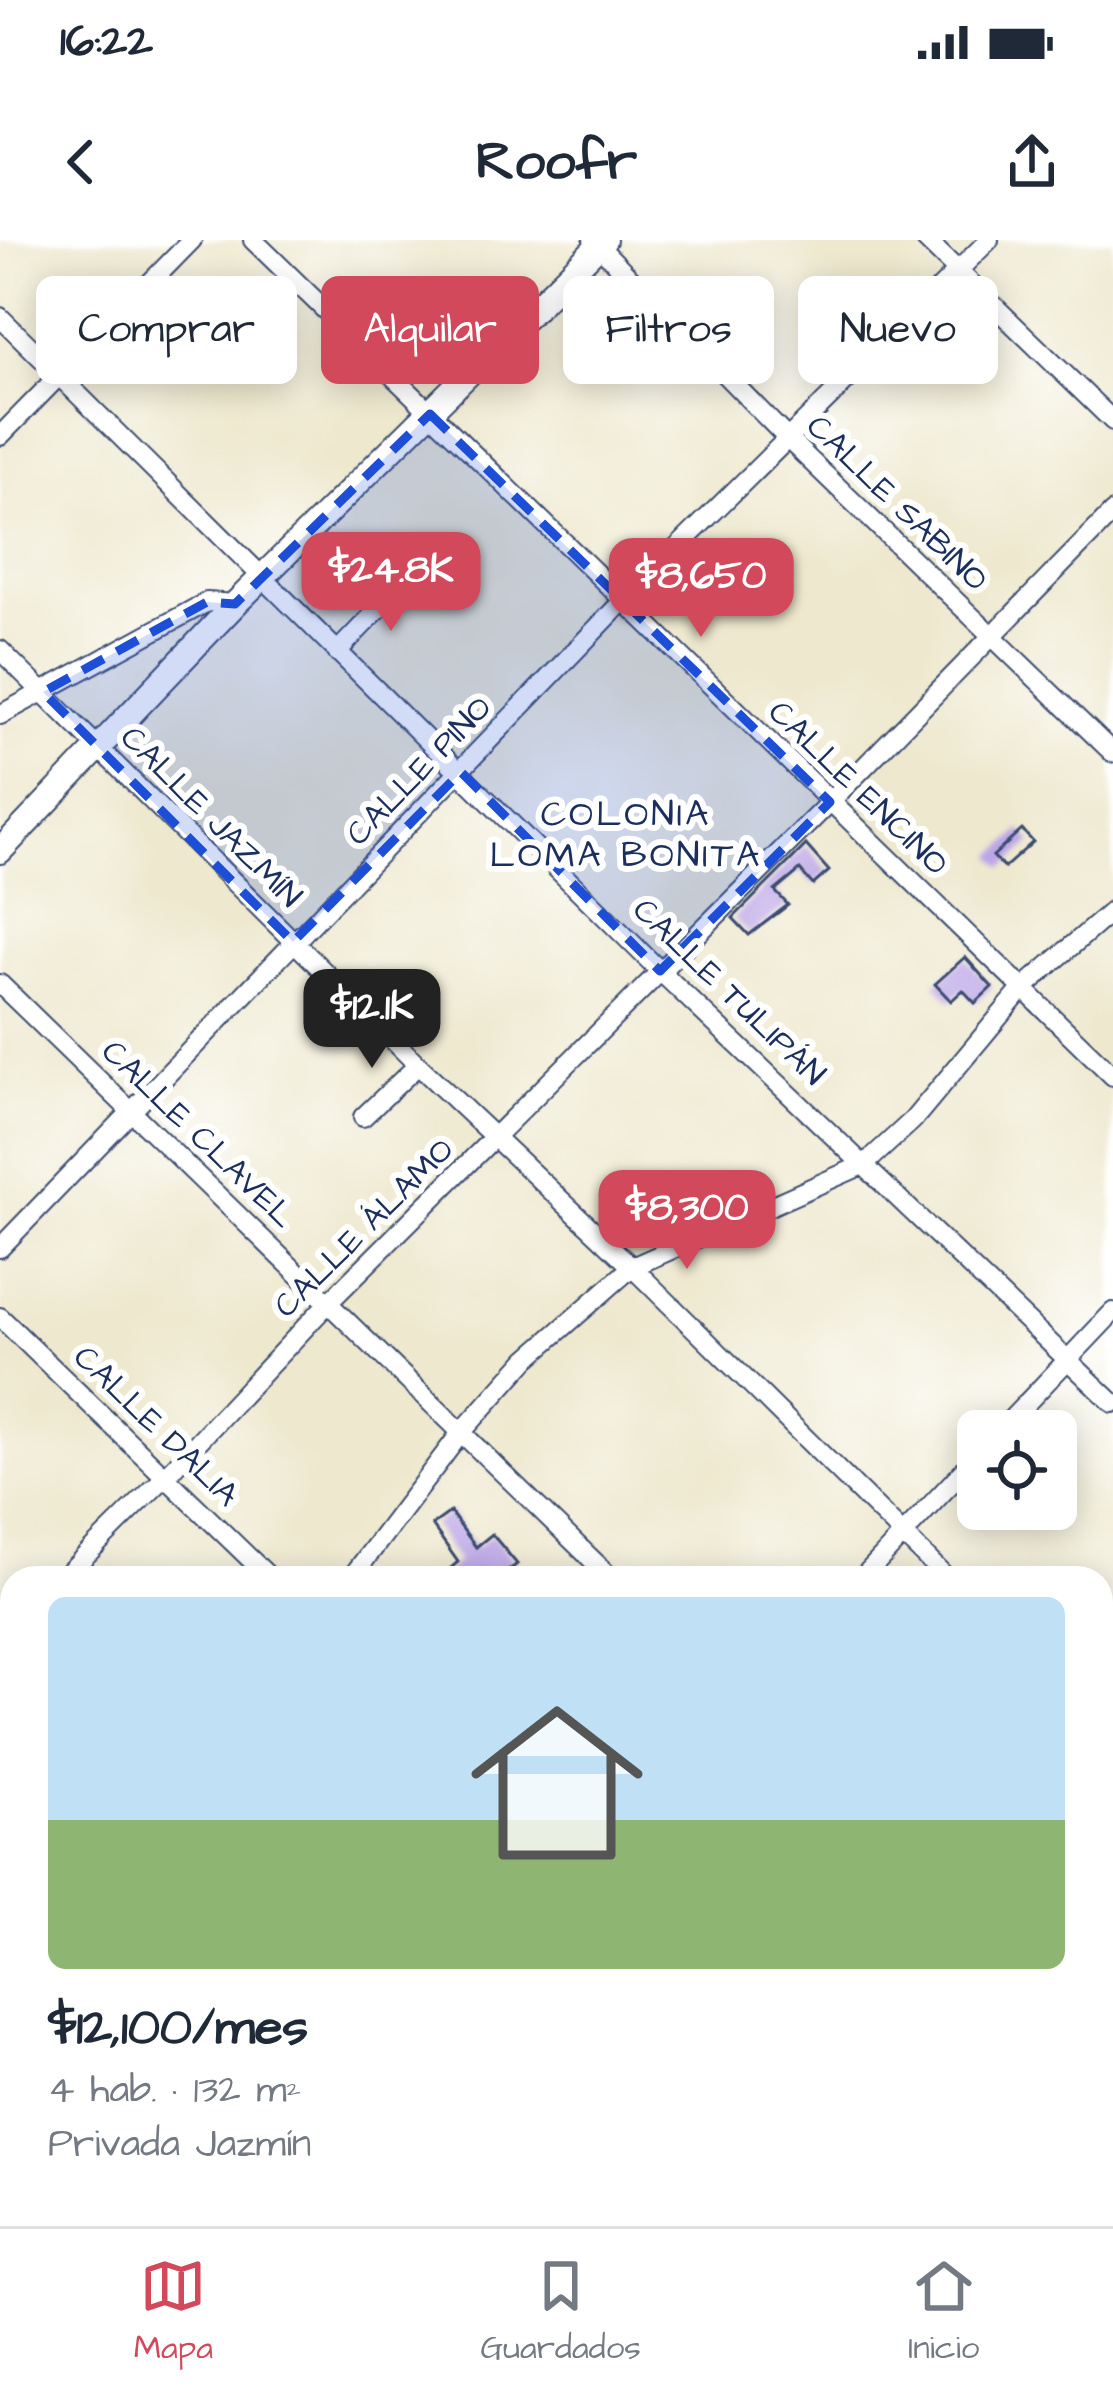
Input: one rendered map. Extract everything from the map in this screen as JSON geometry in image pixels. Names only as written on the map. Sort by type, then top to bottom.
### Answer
[{"type":"street","points":[[157,276],[192,240]]},
{"type":"street","name":"CALLE ENCINO","points":[[254,240],[1113,1076]]},
{"type":"street","points":[[926,240],[1113,421]]},
{"type":"street","name":"CALLE PINO","points":[[0,1249],[622,602],[989,240]]},
{"type":"street","points":[[0,851],[235,604],[598,242]]},
{"type":"street","name":"CALLE SABINO","points":[[598,242],[788,439],[1113,753]]},
{"type":"street","name":"CALLE TULIPÁN","points":[[0,317],[36,355]]},
{"type":"street","points":[[0,436],[50,384]]},
{"type":"street","name":"CALLE TULIPÁN","points":[[64,384],[660,970],[1113,1403]]},
{"type":"street","name":"CALLE ÁLAMO","points":[[75,1566],[329,1302],[1113,512]]},
{"type":"street","points":[[337,652],[407,579]]},
{"type":"street","points":[[0,715],[207,602],[235,604]]},
{"type":"street","name":"CALLE JAZMÍN","points":[[0,650],[494,1140],[632,1267],[935,1566]]},
{"type":"street","points":[[360,1566],[460,1434],[527,1359],[632,1267],[866,1164],[913,1120],[1023,988],[1113,910]]},
{"type":"street","name":"CALLE CLAVEL","points":[[0,984],[598,1566]]},
{"type":"street","points":[[363,1117],[418,1065]]},
{"type":"street","points":[[1020,1410],[1113,1312]]},
{"type":"street","name":"CALLE DALIA","points":[[0,1317],[258,1566]]},
{"type":"street","points":[[873,1566],[957,1477]]},
{"type":"highlighted area","points":[[430,414],[830,802],[660,971],[461,772],[293,942],[43,692],[207,602],[235,604]]},
{"type":"building","points":[[1022,830],[1033,842],[1004,868],[993,856]]},
{"type":"building","points":[[806,845],[829,871],[813,885],[800,870],[775,891],[788,905],[749,935],[733,918]]},
{"type":"building","points":[[965,957],[992,987],[975,1003],[963,990],[951,1001],[935,984]]},
{"type":"building","points":[[450,1512],[476,1547],[492,1534],[517,1564],[453,1566],[458,1562],[432,1525]]},
{"type":"district","name":"COLONIA LOMA BONITA","points":[[626,834]]}]
